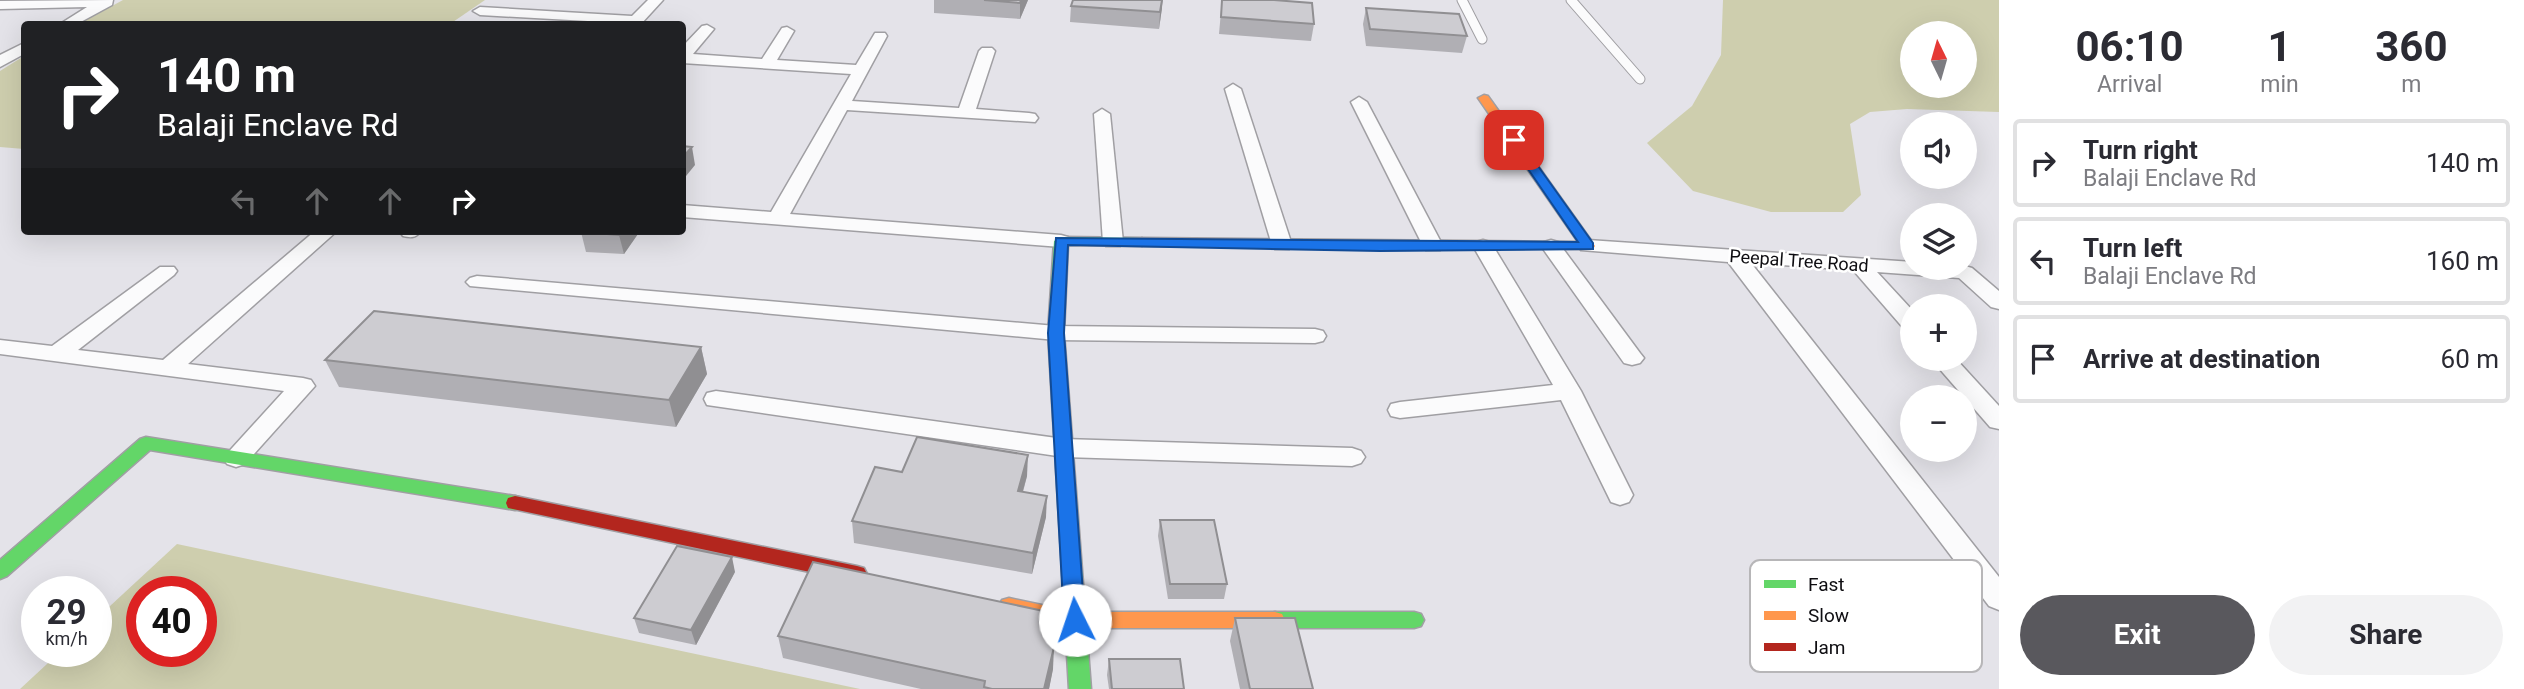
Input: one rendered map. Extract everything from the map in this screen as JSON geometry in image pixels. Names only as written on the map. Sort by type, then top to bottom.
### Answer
[{"type":"street","points":[[521,21],[546,0]]},
{"type":"street","points":[[637,21],[656,0]]},
{"type":"street","points":[[0,5],[110,1]]},
{"type":"street","points":[[73,21],[110,1]]},
{"type":"street","points":[[480,12],[612,21]]},
{"type":"street","points":[[686,53],[707,29]]},
{"type":"street","points":[[767,64],[787,31]]},
{"type":"street","points":[[777,219],[880,36]]},
{"type":"street","points":[[0,42],[21,41]]},
{"type":"street","points":[[0,62],[21,50]]},
{"type":"street","points":[[966,113],[987,51]]},
{"type":"street","points":[[686,58],[861,70]]},
{"type":"street","points":[[1233,89],[1282,245]]},
{"type":"street","points":[[1484,98],[1588,246]]},
{"type":"street","points":[[1359,102],[1433,246]]},
{"type":"street","points":[[841,105],[1029,118]]},
{"type":"street","points":[[1102,114],[1113,242]]},
{"type":"street","points":[[686,211],[1061,241],[1588,246]]},
{"type":"street","points":[[168,369],[322,235]]},
{"type":"street","points":[[1061,241],[1056,333],[1080,689]]},
{"type":"street","points":[[1483,246],[1569,391],[1620,495]]},
{"type":"street","points":[[1551,246],[1632,358]]},
{"type":"street","name":"Peepal Tree Road","points":[[1588,246],[1965,272],[1999,302]]},
{"type":"street","points":[[1734,256],[1970,560]]},
{"type":"street","points":[[1858,265],[1900,311]]},
{"type":"street","points":[[57,354],[167,271]]},
{"type":"street","points":[[477,282],[1056,333],[1315,336]]},
{"type":"street","points":[[0,347],[303,386],[236,458]]},
{"type":"street","points":[[1954,371],[1999,421]]},
{"type":"street","points":[[1401,410],[1569,391]]},
{"type":"street","points":[[716,399],[1064,448],[1352,457]]},
{"type":"street","points":[[0,571],[146,443],[536,506],[873,577]]},
{"type":"street","points":[[1982,576],[1999,598]]},
{"type":"street","points":[[994,603],[1075,620],[1415,620]]},
{"type":"lane","points":[[1462,0],[1482,39]]},
{"type":"lane","points":[[1571,0],[1640,79]]},
{"type":"green space","points":[[123,0],[485,0],[454,21],[84,21]]},
{"type":"green space","points":[[1723,0],[1999,0],[1999,112],[1907,109],[1870,112],[1850,124],[1861,195],[1843,212],[1771,212],[1693,191],[1647,143],[1692,106],[1721,55]]},
{"type":"green space","points":[[21,58],[21,149],[0,147],[0,71]]},
{"type":"green space","points":[[177,544],[860,689],[20,689],[44,667],[112,667],[112,604],[126,591],[126,667],[217,667],[217,576],[142,576]]},
{"type":"building","points":[[984,0],[1021,0],[1020,3]]},
{"type":"building","points":[[1073,0],[1162,0],[1160,12],[1071,6]]},
{"type":"building","points":[[1222,0],[1312,3],[1314,24],[1221,17]]},
{"type":"building","points":[[1366,8],[1459,14],[1467,36],[1370,29]]},
{"type":"building","points":[[374,311],[701,347],[669,400],[325,360]]},
{"type":"building","points":[[917,437],[1028,455],[1018,491],[1047,496],[1033,553],[852,521],[875,467],[902,472]]},
{"type":"building","points":[[1160,520],[1214,520],[1227,584],[1170,584]]},
{"type":"building","points":[[677,546],[732,557],[691,630],[634,618]]},
{"type":"building","points":[[813,562],[1053,613],[1054,647],[1044,689],[992,689],[984,687],[985,681],[778,636]]},
{"type":"building","points":[[1235,618],[1295,618],[1313,689],[1250,689]]},
{"type":"building","points":[[1109,659],[1180,659],[1184,689],[1112,689]]},
{"type":"traffic: fast","points":[[1080,689],[1056,333],[1061,241],[1142,242]]},
{"type":"traffic: fast","points":[[0,571],[146,443],[515,503]]},
{"type":"traffic: fast","points":[[1275,620],[1414,620]]},
{"type":"traffic: slow","points":[[1142,242],[1588,246],[1484,98]]},
{"type":"traffic: slow","points":[[1009,606],[1075,620],[1275,620]]},
{"type":"traffic: jam","points":[[515,503],[857,574]]},
{"type":"route","points":[[1075,620],[1056,333],[1061,241],[1588,246],[1514,140]]}]
